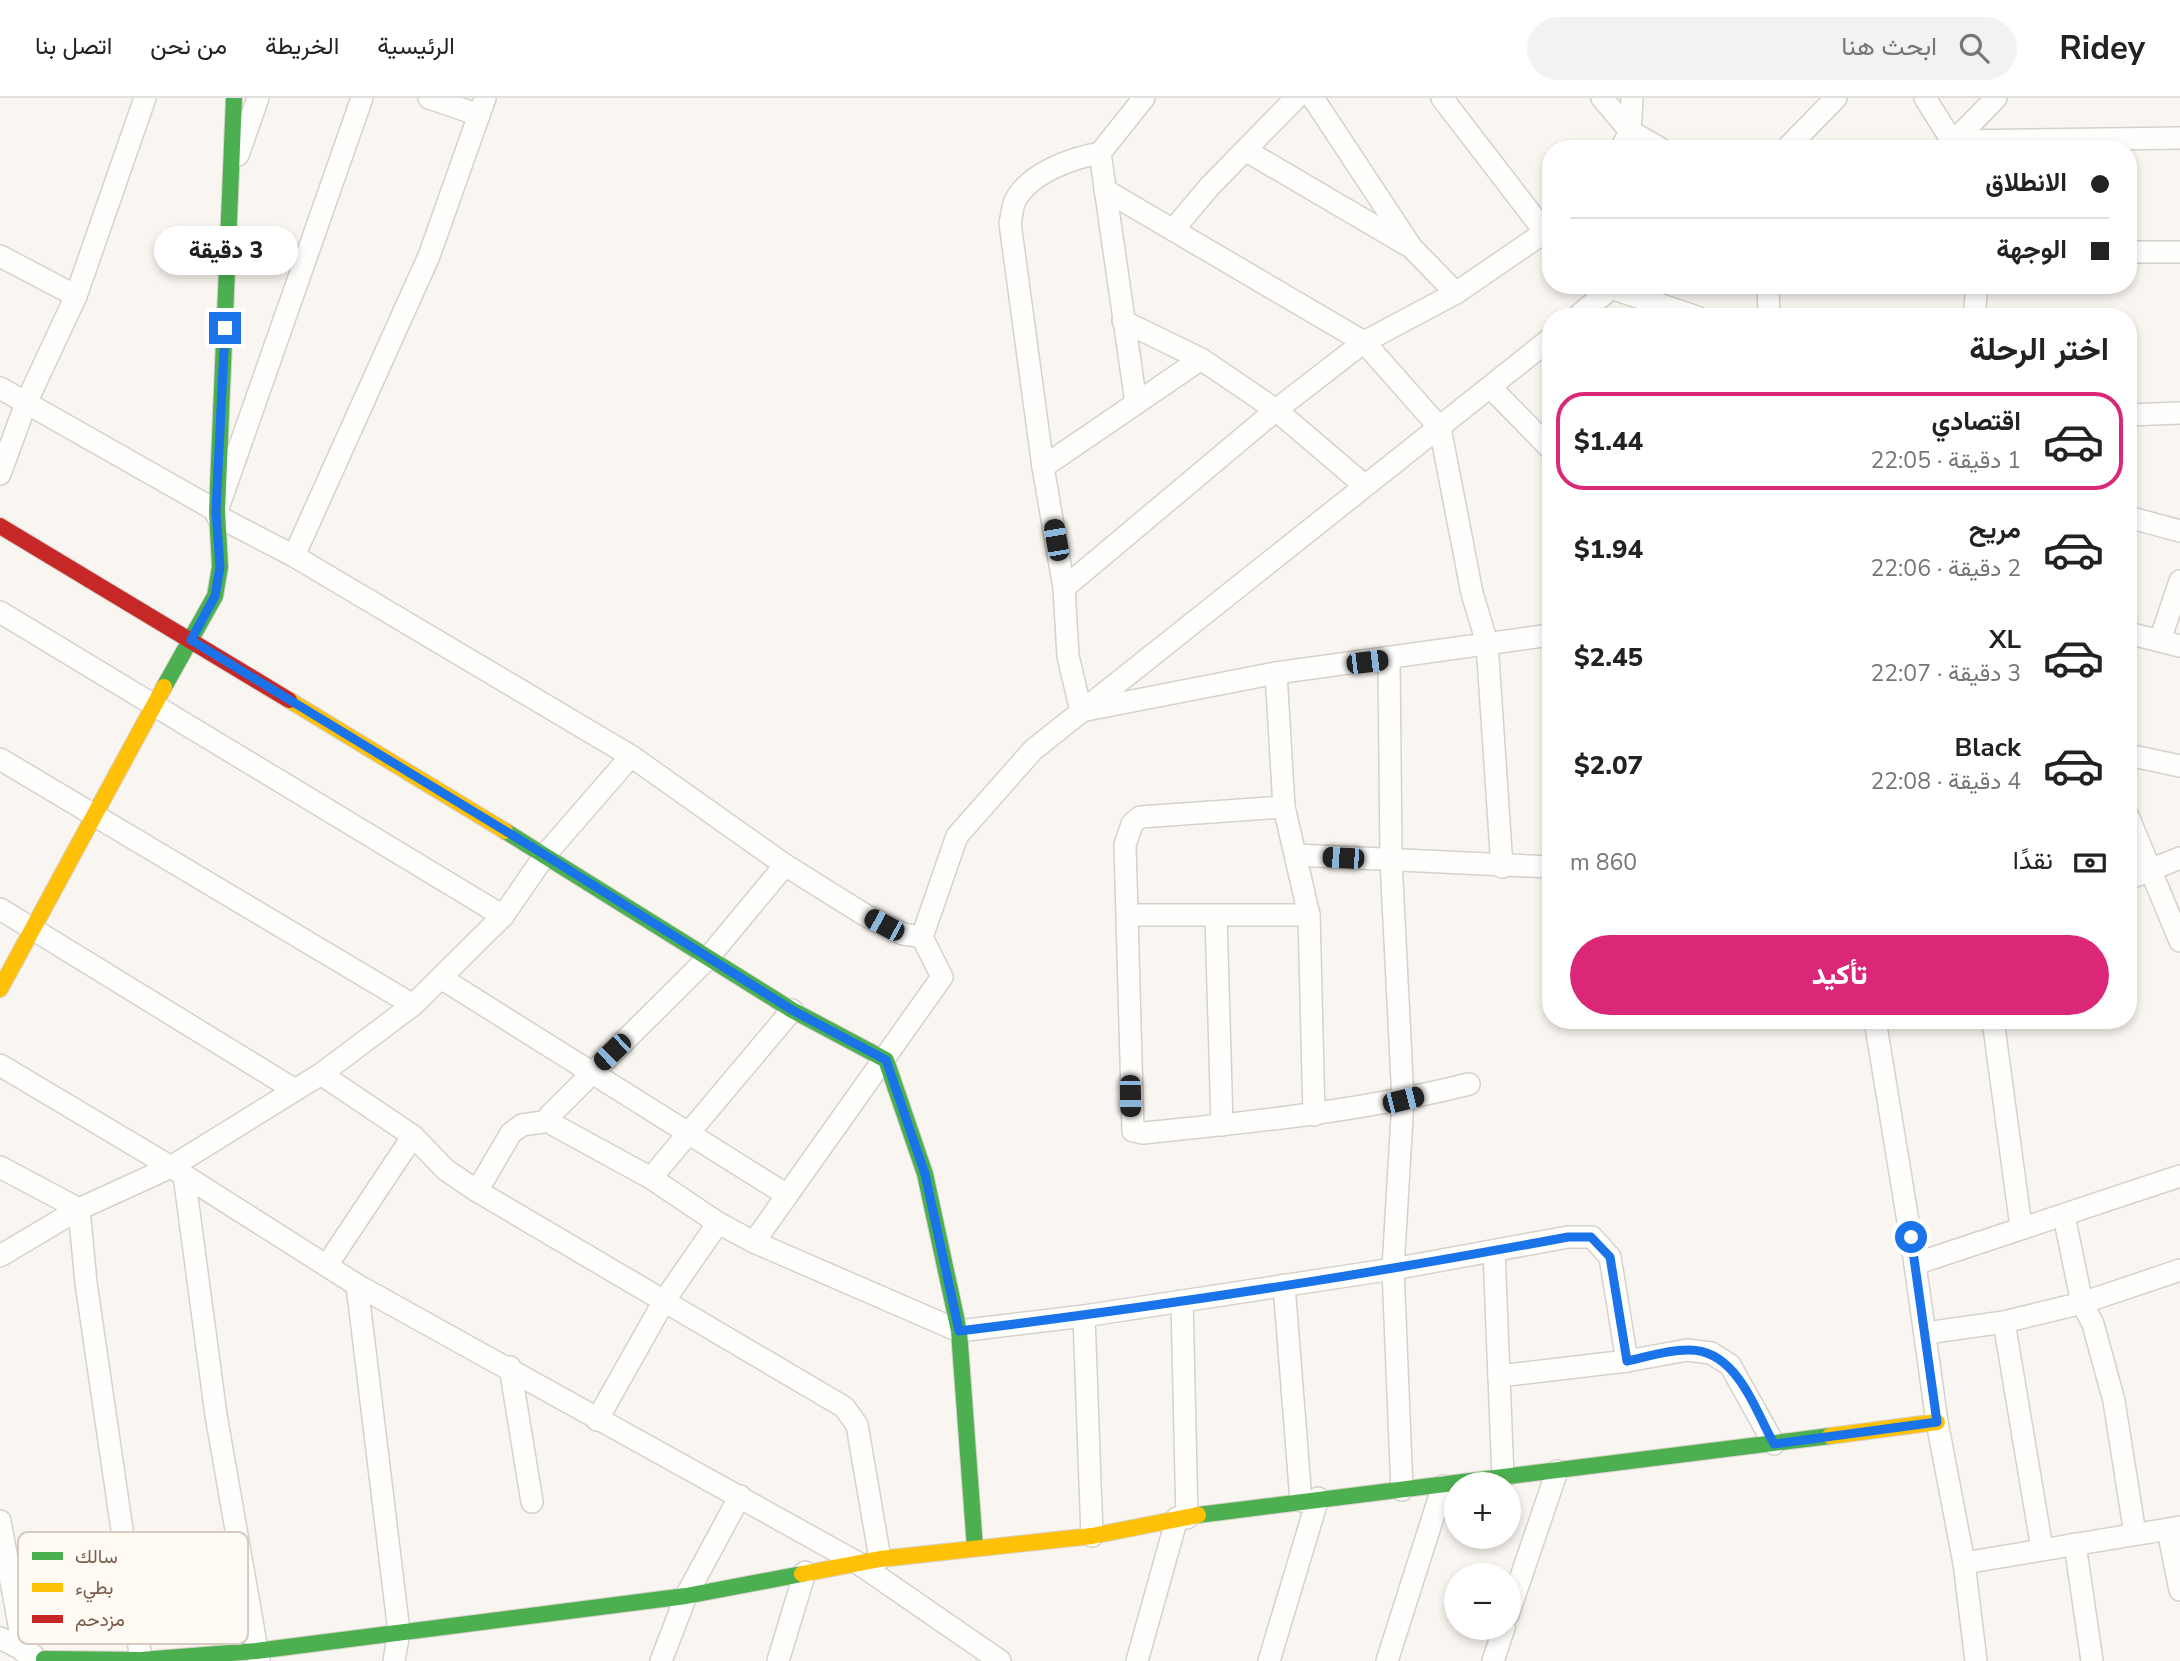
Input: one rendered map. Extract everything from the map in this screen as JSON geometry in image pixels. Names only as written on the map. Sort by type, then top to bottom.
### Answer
[{"type":"street","points":[[0,474],[26,403],[76,296],[145,98]]},
{"type":"street","points":[[0,989],[215,596],[220,567],[216,513],[234,98]]},
{"type":"street","points":[[232,171],[258,98]]},
{"type":"street","points":[[216,513],[362,98]]},
{"type":"street","points":[[294,556],[429,256],[482,106],[429,98]]},
{"type":"street","points":[[1081,711],[1068,656],[1064,588],[1043,467],[1010,223],[1015,200],[1037,178],[1077,157],[1100,153],[1144,98]]},
{"type":"street","points":[[1173,230],[1296,98]]},
{"type":"street","points":[[1313,98],[1412,248],[1456,293]]},
{"type":"street","points":[[1442,98],[1542,225]]},
{"type":"street","points":[[1602,98],[1625,140]]},
{"type":"street","points":[[1625,140],[1632,98]]},
{"type":"street","points":[[1795,140],[1836,98]]},
{"type":"street","points":[[1925,98],[1952,140]]},
{"type":"street","points":[[1959,140],[1996,98]]},
{"type":"street","points":[[2116,140],[2180,138]]},
{"type":"street","points":[[1245,150],[1412,248]]},
{"type":"street","points":[[1100,153],[1136,403]]},
{"type":"street","points":[[1105,190],[1364,342],[1440,428],[1472,593],[1488,643],[1502,867]]},
{"type":"street","points":[[1064,588],[1276,410],[1364,342],[1456,293],[1542,237]]},
{"type":"street","points":[[2137,252],[2180,252]]},
{"type":"street","points":[[0,256],[76,296]]},
{"type":"street","points":[[1587,308],[1603,294]]},
{"type":"street","points":[[1634,294],[1673,308]]},
{"type":"street","points":[[1123,320],[1201,359],[1276,410],[1364,485]]},
{"type":"street","points":[[754,1242],[886,1060],[942,976],[922,937],[957,836],[1033,750],[1542,345]]},
{"type":"street","points":[[1043,467],[1201,359]]},
{"type":"street","points":[[0,388],[294,556],[631,756],[785,865],[865,915],[903,934],[922,937]]},
{"type":"street","points":[[1491,388],[1542,440]]},
{"type":"street","points":[[2137,415],[2180,413]]},
{"type":"street","points":[[2137,519],[2180,531]]},
{"type":"street","points":[[0,526],[545,855],[792,1010],[886,1060],[925,1174],[959,1331],[975,1548]]},
{"type":"street","points":[[2137,635],[2170,643],[2180,581]]},
{"type":"street","points":[[0,612],[503,916]]},
{"type":"street","points":[[1081,711],[1276,673],[1390,660],[1542,636]]},
{"type":"street","points":[[1390,660],[1391,860],[1403,1100],[1392,1269],[1402,1490]]},
{"type":"street","points":[[1276,673],[1284,807],[1309,915],[1314,1115]]},
{"type":"street","points":[[0,1256],[79,1209],[177,1171],[321,1074],[412,1005],[503,916],[545,855],[631,756]]},
{"type":"street","points":[[2137,757],[2180,766]]},
{"type":"street","points":[[0,759],[412,1005]]},
{"type":"street","points":[[1284,807],[1140,817],[1132,824],[1125,845],[1133,1131],[1143,1133],[1314,1115],[1403,1100],[1469,1084]]},
{"type":"street","points":[[2137,837],[2180,941]]},
{"type":"street","points":[[1296,855],[1542,867]]},
{"type":"street","points":[[2137,875],[2180,858]]},
{"type":"street","points":[[550,1121],[553,1110],[708,958],[785,865]]},
{"type":"street","points":[[0,909],[295,1090]]},
{"type":"street","points":[[1128,915],[1309,915]]},
{"type":"street","points":[[1216,915],[1222,1125]]},
{"type":"street","points":[[440,978],[688,1130],[787,1195]]},
{"type":"street","points":[[651,1178],[688,1130],[792,1010]]},
{"type":"street","points":[[1876,1029],[1926,1333],[1937,1422],[1964,1563],[1976,1661]]},
{"type":"street","points":[[1994,1029],[2021,1227]]},
{"type":"street","points":[[0,1065],[177,1171],[357,1284],[858,1563],[1000,1661]]},
{"type":"street","points":[[321,1074],[412,1136],[446,1170],[477,1191],[844,1407],[857,1424],[880,1559]]},
{"type":"street","points":[[477,1191],[510,1133],[522,1125],[550,1121],[651,1178],[718,1223],[754,1242],[959,1331],[1084,1316],[1392,1269],[1568,1237],[1591,1237],[1610,1257],[1627,1361]]},
{"type":"street","points":[[327,1265],[412,1136]]},
{"type":"street","points":[[0,1167],[79,1209]]},
{"type":"street","points":[[177,1171],[236,1532]]},
{"type":"street","points":[[1915,1264],[2021,1227],[2178,1181]]},
{"type":"street","points":[[79,1209],[86,1283],[122,1532]]},
{"type":"street","points":[[2064,1216],[2081,1303],[2093,1324],[2114,1401],[2135,1534]]},
{"type":"street","points":[[597,1420],[664,1301],[718,1223]]},
{"type":"street","points":[[1494,1251],[1503,1472]]},
{"type":"street","points":[[1926,1333],[2004,1322],[2081,1303],[2180,1270]]},
{"type":"street","points":[[357,1284],[399,1632],[394,1661]]},
{"type":"street","points":[[1269,1661],[1309,1500],[1284,1285]]},
{"type":"street","points":[[1137,1661],[1182,1518],[1182,1301]]},
{"type":"street","points":[[1084,1316],[1092,1536]]},
{"type":"street","points":[[2004,1322],[2042,1549]]},
{"type":"street","points":[[1499,1376],[1627,1361],[1687,1350],[1711,1353],[1730,1365],[1774,1444]]},
{"type":"street","points":[[510,1367],[532,1502]]},
{"type":"street","points":[[1521,1476],[1937,1422]]},
{"type":"street","points":[[1521,1577],[1557,1471]]},
{"type":"street","points":[[0,1638],[39,1657],[141,1660],[257,1656],[399,1632],[686,1596],[880,1559],[1092,1536],[1182,1518],[1309,1500],[1443,1486],[1387,1661]]},
{"type":"street","points":[[661,1661],[686,1596],[740,1496]]},
{"type":"street","points":[[0,1521],[18,1584]]},
{"type":"street","points":[[1964,1563],[2177,1528],[2180,1590]]},
{"type":"street","points":[[2075,1544],[2092,1661]]},
{"type":"street","points":[[778,1661],[804,1572]]},
{"type":"street","points":[[248,1603],[257,1656]]},
{"type":"street","points":[[1493,1661],[1500,1640]]},
{"type":"traffic: fast","points":[[164,687],[215,596],[220,567],[217,511],[234,98]]},
{"type":"traffic: fast","points":[[505,831],[792,1010],[886,1060],[925,1174],[959,1331],[975,1548]]},
{"type":"traffic: fast","points":[[1198,1515],[1830,1436]]},
{"type":"traffic: fast","points":[[44,1659],[141,1660],[256,1651],[686,1596],[802,1574]]},
{"type":"traffic: slow","points":[[0,989],[164,687]]},
{"type":"traffic: slow","points":[[289,700],[505,831]]},
{"type":"traffic: slow","points":[[1830,1436],[1937,1422]]},
{"type":"traffic: slow","points":[[802,1574],[880,1559],[1092,1536],[1198,1515]]},
{"type":"traffic: jam","points":[[0,526],[289,700]]},
{"type":"route","points":[[225,328],[216,511],[220,567],[215,596],[191,640],[545,855],[792,1010],[886,1060],[925,1174],[959,1331],[1084,1316],[1392,1269],[1568,1237],[1591,1237],[1610,1257],[1627,1361],[1687,1350],[1711,1353],[1730,1365],[1774,1444],[1937,1422],[1911,1237]]}]
